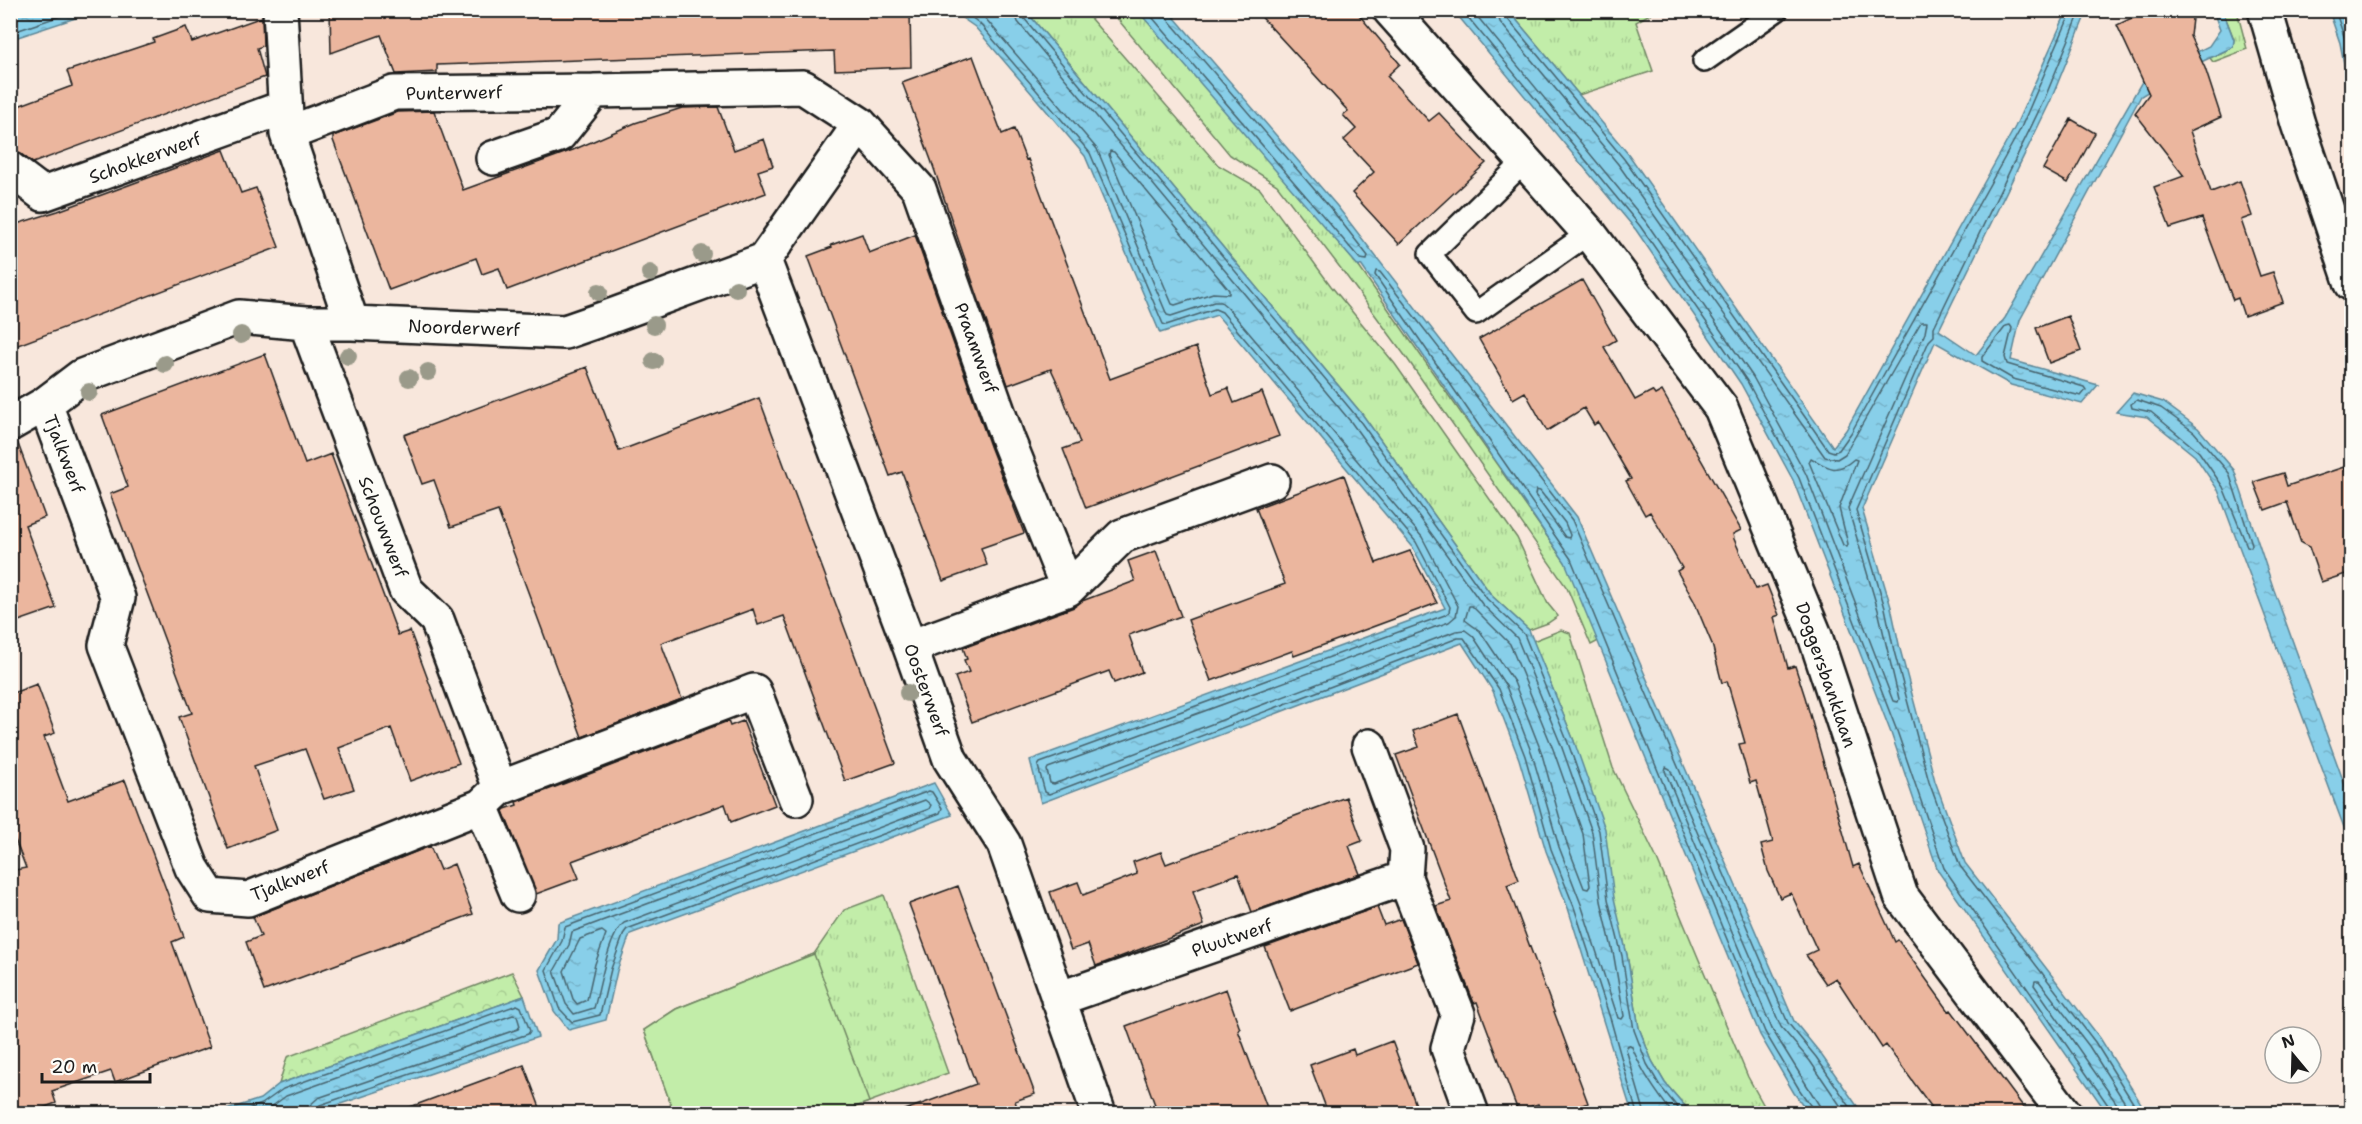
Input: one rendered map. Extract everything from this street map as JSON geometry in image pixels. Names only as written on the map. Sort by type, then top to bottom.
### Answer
[{"type":"street","points":[[280,10],[286,121],[352,323]]},
{"type":"street","name":"Doggersbanklaan","points":[[1390,10],[1526,160],[1588,233],[1720,408],[1814,633],[1901,896],[2065,1113]]},
{"type":"street","points":[[2265,10],[2298,124],[2352,284]]},
{"type":"street","points":[[2284,10],[2288,19],[2298,71],[2298,124]]},
{"type":"street","name":"Punterwerf","points":[[286,121],[394,93],[803,87],[860,124]]},
{"type":"street","points":[[493,158],[559,135],[594,91]]},
{"type":"street","name":"Schokkerwerf","points":[[10,169],[43,194],[286,121]]},
{"type":"street","points":[[764,260],[860,124]]},
{"type":"street","name":"Praamwerf","points":[[860,124],[919,189],[1008,440],[1068,589]]},
{"type":"street","name":"Noorderwerf","points":[[10,423],[45,404],[82,376],[239,317],[306,323],[565,332],[764,260]]},
{"type":"street","name":"Oosterwerf","points":[[764,260],[950,759],[1004,844],[1099,1113]]},
{"type":"street","name":"Schouwwerf","points":[[306,323],[406,590],[437,620],[518,895]]},
{"type":"street","name":"Tjalkwerf","points":[[45,404],[118,598],[106,645],[192,868],[210,896],[248,899],[491,797],[754,691],[796,799]]},
{"type":"street","points":[[910,647],[1068,589],[1122,536],[1272,481]]},
{"type":"street","points":[[1368,746],[1407,849],[1405,878],[1458,1014],[1448,1048],[1472,1113]]},
{"type":"street","name":"Pluutwerf","points":[[1058,999],[1405,878]]},
{"type":"lane","points":[[1704,61],[1777,10]]},
{"type":"lane","points":[[1526,160],[1430,254],[1476,313],[1588,233]]},
{"type":"green space","points":[[1026,11],[1084,11],[1218,165],[1260,189],[1331,286],[1395,364],[1517,538],[1548,604],[1558,616],[1548,623],[1529,630],[1492,596],[1362,414]]},
{"type":"green space","points":[[1111,11],[1143,11],[1359,267],[1595,605],[1604,638],[1591,645],[1567,588],[1406,357],[1277,185],[1230,155]]},
{"type":"green space","points":[[1509,11],[1655,11],[1636,22],[1653,71],[1579,95]]},
{"type":"green space","points":[[2223,11],[2237,11],[2247,49],[2213,62],[2210,58],[2233,47],[2234,39]]},
{"type":"green space","points":[[1561,630],[1570,633],[1613,768],[1656,857],[1748,1077],[1768,1113],[1691,1113],[1665,1083],[1652,1061],[1639,1028],[1627,955],[1574,741],[1533,641]]},
{"type":"green space","points":[[884,895],[948,1073],[839,1113],[674,1113],[644,1030],[676,1009],[814,954],[844,910]]},
{"type":"green space","points":[[814,954],[869,1102],[839,1113],[674,1113],[644,1030],[676,1009]]},
{"type":"green space","points":[[512,972],[524,996],[279,1084],[287,1057]]},
{"type":"water","points":[[11,10],[97,10],[97,11],[12,39]]},
{"type":"water","points":[[952,11],[1026,11],[1362,414],[1492,596],[1529,630],[1574,741],[1605,829],[1614,898],[1627,955],[1639,1028],[1652,1061],[1665,1083],[1691,1113],[1632,1113],[1568,908],[1546,851],[1519,759],[1493,691],[1462,643],[1041,803],[1030,760],[1445,608],[1412,546],[1217,315],[1160,333],[1085,156],[975,27]]},
{"type":"water","points":[[1138,11],[1169,11],[1337,206],[1577,517],[1794,1021],[1820,1053],[1862,1113],[1809,1113],[1794,1093],[1760,1035],[1565,562],[1361,265],[1359,267]]},
{"type":"water","points":[[1454,11],[1509,11],[1629,155],[1833,447],[1846,430],[2015,127],[2067,11],[2087,11],[2050,102],[1939,330],[1976,355],[2005,318],[2144,78],[2209,46],[2220,30],[2213,11],[2223,11],[2234,40],[2233,47],[2180,72],[2141,96],[2020,320],[2011,360],[2098,385],[2082,404],[2011,385],[1935,342],[1862,509],[1891,607],[1935,781],[1965,863],[2100,1038],[2147,1113],[2107,1113],[1938,871],[1891,733],[1793,480],[1741,384],[1636,230]]},
{"type":"water","points":[[2329,11],[2351,11],[2351,99],[2340,43]]},
{"type":"water","points":[[2133,393],[2163,402],[2198,428],[2234,470],[2274,590],[2351,802],[2351,846],[2218,490],[2195,456],[2147,417],[2116,412]]},
{"type":"water","points":[[934,783],[952,815],[630,934],[617,971],[606,1020],[569,1030],[554,1011],[539,970],[557,939],[558,923]]},
{"type":"water","points":[[524,996],[538,1037],[314,1113],[217,1113],[260,1099],[279,1084]]},
{"type":"building","points":[[330,10],[910,10],[911,67],[835,70],[834,51],[437,65],[437,72],[396,74],[381,35],[331,53]]},
{"type":"building","points":[[1255,10],[1355,10],[1400,64],[1387,76],[1429,121],[1439,113],[1486,163],[1399,244],[1352,193],[1374,172],[1344,140],[1356,129],[1343,115],[1348,111]]},
{"type":"building","points":[[2148,10],[2193,10],[2190,36],[2205,68],[2221,117],[2190,131],[2211,192],[2240,181],[2252,216],[2241,220],[2260,276],[2273,272],[2283,302],[2244,316],[2238,298],[2233,300],[2202,218],[2170,228],[2154,187],[2184,176],[2135,113],[2149,94],[2117,25]]},
{"type":"building","points":[[262,17],[263,46],[257,48],[265,77],[33,163],[21,154],[10,151],[10,109],[72,86],[67,71],[154,42],[153,39],[186,27],[192,42]]},
{"type":"building","points":[[973,56],[1002,134],[1014,129],[1026,160],[1028,159],[1110,379],[1196,347],[1212,394],[1228,388],[1234,403],[1262,392],[1279,436],[1086,508],[1063,449],[1080,443],[1058,384],[1051,369],[1008,385],[902,82]]},
{"type":"building","points":[[718,107],[734,150],[764,139],[773,166],[758,171],[766,193],[507,290],[499,268],[482,274],[476,258],[389,290],[333,140],[333,136],[398,112],[434,111],[463,190],[573,150],[635,123],[682,108]]},
{"type":"building","points":[[2071,119],[2095,133],[2068,183],[2043,169]]},
{"type":"building","points":[[224,150],[241,193],[256,188],[279,247],[10,348],[10,226],[58,211]]},
{"type":"building","points":[[862,234],[869,253],[915,235],[990,446],[1024,533],[981,548],[987,565],[943,581],[902,472],[890,476],[808,256]]},
{"type":"building","points":[[1582,280],[1616,340],[1604,347],[1635,400],[1652,391],[1655,395],[1662,391],[1741,530],[1733,534],[1734,539],[1756,589],[1767,585],[1779,615],[1774,617],[1788,668],[1795,666],[1853,867],[1859,864],[1895,942],[1898,940],[1949,1011],[1951,1010],[2028,1113],[1936,1113],[1886,1045],[1882,1048],[1836,978],[1826,984],[1806,955],[1817,950],[1791,893],[1780,898],[1768,871],[1761,845],[1773,842],[1756,781],[1750,783],[1739,744],[1745,743],[1727,681],[1722,683],[1712,644],[1694,601],[1677,571],[1682,568],[1650,512],[1645,515],[1626,481],[1631,479],[1598,422],[1594,425],[1584,408],[1547,431],[1525,392],[1513,399],[1479,339]]},
{"type":"building","points":[[2068,316],[2081,351],[2049,363],[2036,328]]},
{"type":"building","points":[[265,354],[305,464],[331,454],[398,635],[410,631],[459,763],[410,781],[391,728],[339,748],[354,789],[324,799],[305,749],[254,766],[277,830],[228,849],[179,717],[192,713],[110,494],[128,487],[102,415]]},
{"type":"building","points":[[587,367],[619,451],[759,398],[895,763],[845,781],[784,616],[758,625],[753,609],[661,643],[682,699],[582,737],[498,511],[451,527],[434,480],[422,484],[404,435]]},
{"type":"building","points":[[17,441],[45,517],[25,525],[56,608],[10,624],[10,443]]},
{"type":"building","points":[[2344,467],[2352,488],[2352,572],[2321,582],[2309,547],[2301,543],[2287,502],[2265,510],[2254,482],[2283,473],[2287,486]]},
{"type":"building","points":[[1344,475],[1376,563],[1410,551],[1437,603],[1294,656],[1292,651],[1211,681],[1188,620],[1285,584],[1256,508]]},
{"type":"building","points":[[1156,551],[1181,616],[1129,635],[1142,672],[1114,683],[1109,671],[972,722],[955,677],[969,672],[964,660],[967,659],[963,648],[1074,607],[1082,601],[1135,581],[1128,561]]},
{"type":"building","points":[[37,684],[55,733],[44,737],[68,801],[125,780],[184,937],[172,942],[210,1047],[115,1082],[111,1071],[52,1091],[56,1103],[29,1113],[10,1113],[10,871],[26,868],[10,827],[10,694]]},
{"type":"building","points":[[1458,714],[1519,880],[1507,885],[1588,1103],[1560,1113],[1542,1113],[1538,1104],[1518,1111],[1477,1002],[1474,1003],[1436,906],[1451,901],[1396,755],[1419,747],[1413,731]]},
{"type":"building","points":[[728,721],[730,726],[743,721],[775,805],[731,822],[725,804],[572,861],[579,878],[536,894],[503,811],[505,809],[517,805],[516,802]]},
{"type":"building","points":[[1346,797],[1362,841],[1349,846],[1360,874],[1252,912],[1238,874],[1193,891],[1204,925],[1096,966],[1088,944],[1071,950],[1050,892],[1078,882],[1083,895],[1137,874],[1133,862],[1161,852],[1166,864]]},
{"type":"building","points":[[430,846],[440,870],[454,864],[473,914],[264,991],[246,942],[261,936],[253,917]]},
{"type":"building","points":[[958,886],[1035,1094],[1015,1101],[1019,1113],[905,1113],[905,1110],[976,1084],[909,904]]},
{"type":"building","points":[[1377,907],[1384,925],[1401,919],[1418,963],[1290,1011],[1265,947]]},
{"type":"building","points":[[1226,989],[1240,1029],[1238,1030],[1269,1113],[1158,1113],[1126,1026]]},
{"type":"building","points":[[1392,1041],[1419,1113],[1328,1113],[1310,1065],[1353,1049],[1355,1055]]},
{"type":"building","points":[[524,1065],[542,1113],[403,1113],[402,1110]]}]
